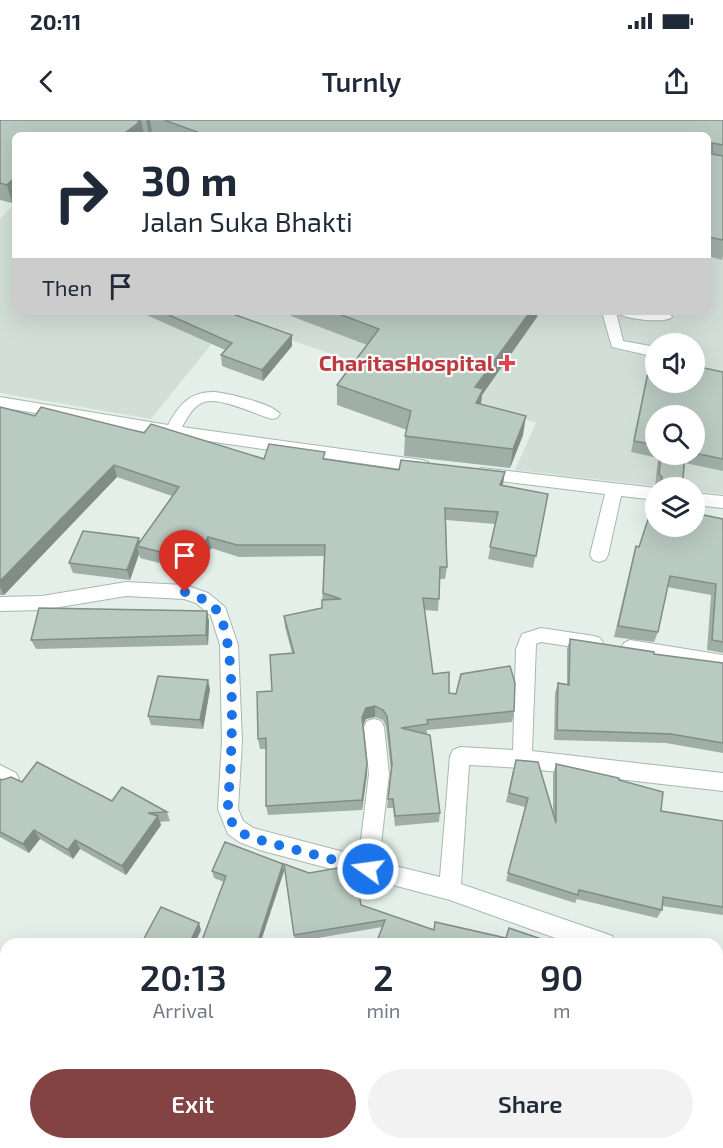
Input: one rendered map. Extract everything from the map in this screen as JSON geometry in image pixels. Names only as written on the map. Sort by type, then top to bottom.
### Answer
[{"type":"street","points":[[610,315],[616,344],[645,350]]},
{"type":"street","points":[[648,315],[665,317]]},
{"type":"street","points":[[172,431],[190,405],[200,397],[231,399],[272,414]]},
{"type":"street","points":[[0,402],[172,431],[440,468]]},
{"type":"street","points":[[463,471],[645,493]]},
{"type":"street","points":[[599,555],[614,490]]},
{"type":"street","points":[[705,500],[723,502]]},
{"type":"street","points":[[0,604],[42,603],[126,589],[185,592],[202,598],[219,612],[229,645],[232,741],[228,809],[235,827],[246,836],[450,890],[585,938]]},
{"type":"street","points":[[522,759],[525,649],[528,639],[534,636],[541,635],[723,663]]},
{"type":"street","points":[[368,869],[379,774],[374,728]]},
{"type":"street","points":[[450,890],[460,756],[522,759],[723,782]]},
{"type":"shaded area","name":"CharitasHospital","points":[[12,206],[12,315],[711,315],[711,214],[723,216],[723,494],[705,492],[705,477],[645,477],[645,485],[515,470],[536,423],[231,320],[151,419],[0,393],[0,219]]},
{"type":"building","points":[[0,120],[139,120],[126,132],[12,132],[12,180],[7,185],[0,183]]},
{"type":"building","points":[[164,120],[723,120],[723,145],[712,143],[712,154],[723,156],[723,240],[711,238],[711,132],[197,132]]},
{"type":"building","points":[[169,315],[235,315],[292,335],[262,370],[221,355],[232,343]]},
{"type":"building","points":[[342,315],[528,315],[475,387],[483,389],[476,403],[526,416],[513,449],[405,436],[411,411],[337,385],[379,329]]},
{"type":"building","points":[[705,368],[723,372],[723,459],[705,455],[705,405],[645,405],[645,443],[634,441],[645,387],[645,393],[705,393]]},
{"type":"building","points":[[0,407],[35,416],[41,407],[144,433],[151,424],[264,459],[269,444],[325,452],[323,459],[399,470],[401,460],[505,472],[500,485],[548,494],[536,556],[490,547],[498,512],[445,508],[447,567],[440,567],[439,599],[423,598],[433,674],[449,672],[449,693],[456,694],[461,674],[510,666],[515,683],[514,711],[427,720],[428,724],[401,728],[430,735],[440,813],[395,816],[393,799],[388,799],[392,764],[387,716],[383,710],[375,706],[366,708],[362,717],[367,764],[362,800],[266,806],[266,738],[258,739],[257,692],[272,691],[270,655],[294,653],[284,616],[322,608],[322,600],[341,599],[323,593],[325,545],[237,545],[208,537],[196,561],[137,546],[179,487],[114,465],[0,581]]},
{"type":"building","points":[[660,465],[684,465],[683,477],[662,477],[659,474]]},
{"type":"building","points":[[705,515],[723,519],[723,642],[712,640],[716,584],[670,576],[658,632],[618,626],[636,546],[639,547],[645,529],[645,537],[705,537]]},
{"type":"building","points":[[83,531],[139,538],[127,570],[69,563]]},
{"type":"building","points":[[39,608],[207,611],[206,635],[31,640]]},
{"type":"building","points":[[570,639],[654,652],[654,654],[723,663],[723,743],[671,734],[557,730],[558,683],[569,685]]},
{"type":"building","points":[[158,676],[208,680],[200,720],[148,716]]},
{"type":"building","points":[[516,760],[538,762],[556,823],[556,764],[619,778],[619,780],[663,792],[661,811],[723,821],[723,907],[663,897],[662,910],[579,890],[578,895],[508,873],[528,798],[509,793]]},
{"type":"building","points":[[37,762],[112,801],[122,787],[167,812],[148,813],[158,816],[122,866],[75,840],[68,850],[34,830],[23,844],[0,832],[0,779],[11,777],[22,782]]},
{"type":"building","points":[[225,842],[283,864],[259,938],[203,938],[226,876],[212,871]]},
{"type":"building","points":[[284,864],[309,873],[344,867],[355,870],[361,905],[434,930],[435,922],[506,938],[378,938],[385,920],[294,935]]},
{"type":"building","points":[[161,907],[199,923],[192,938],[144,938]]},
{"type":"building","points":[[509,928],[538,938],[506,938]]},
{"type":"place","name":"CharitasHospital","points":[[507,363]]},
{"type":"route","points":[[185,592],[202,598],[219,612],[229,645],[232,741],[228,809],[235,827],[246,836],[368,869]]}]
